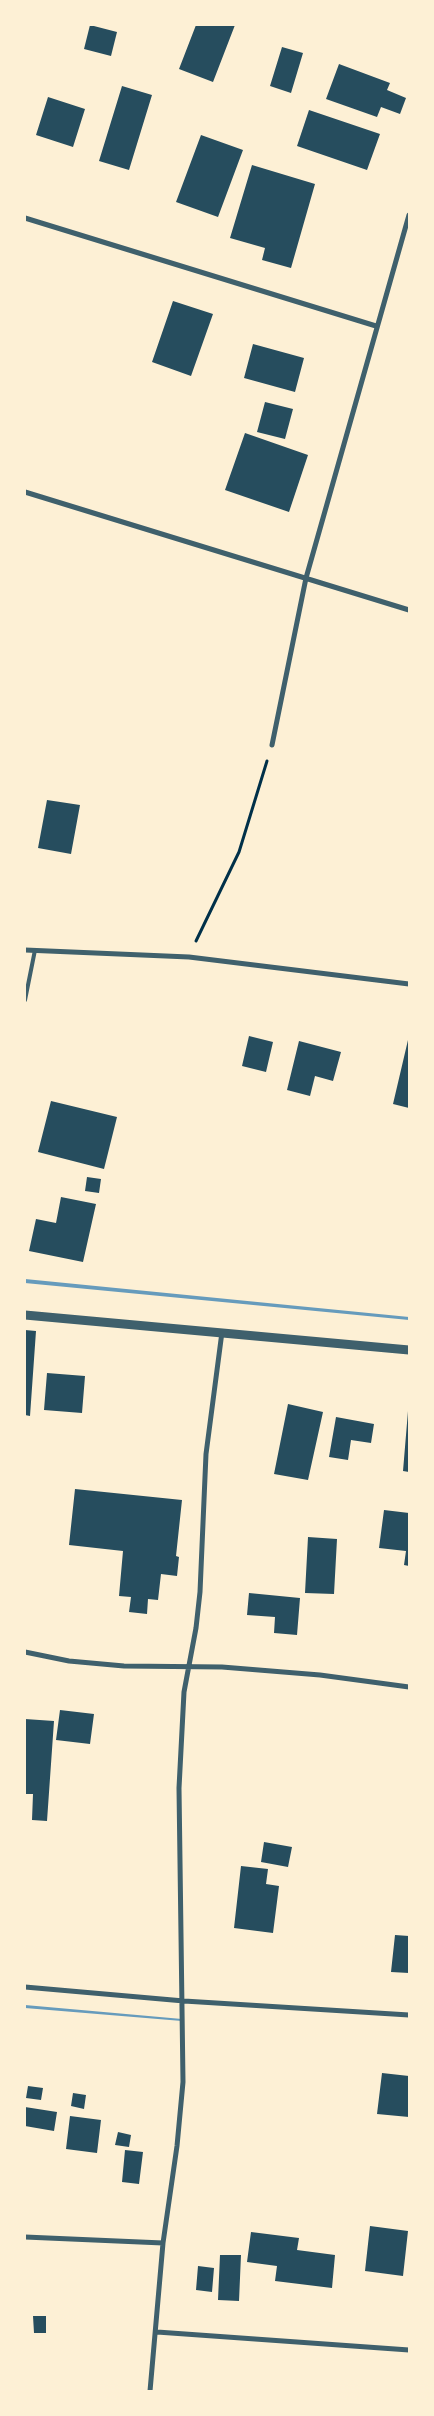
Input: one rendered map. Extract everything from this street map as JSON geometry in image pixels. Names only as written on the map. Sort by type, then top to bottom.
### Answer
[{"type":"street","points":[[272,746],[306,578],[409,215]]},
{"type":"street","points":[[25,218],[376,326]]},
{"type":"street","points":[[25,492],[409,610]]},
{"type":"street","points":[[25,950],[189,957],[409,984]]},
{"type":"street","points":[[25,1315],[409,1350]]},
{"type":"street","points":[[150,2391],[157,2332],[163,2243],[177,2146],[182,2091],[184,2001],[179,1788],[184,1692],[200,1592],[206,1454],[222,1332]]},
{"type":"street","points":[[25,1652],[69,1661],[124,1666],[222,1667],[409,1687]]},
{"type":"street","points":[[25,1986],[184,2001],[409,2015]]},
{"type":"street","points":[[25,2237],[163,2243]]},
{"type":"street","points":[[157,2332],[409,2350]]},
{"type":"lane","points":[[25,1000],[35,950]]},
{"type":"path","points":[[189,957],[238,852],[272,746]]},
{"type":"water","points":[[25,1279],[409,1317],[409,1320],[25,1283]]},
{"type":"water","points":[[25,2005],[182,2019],[182,2021],[25,2008]]},
{"type":"building","points":[[90,25],[117,32],[111,56],[84,49]]},
{"type":"building","points":[[196,25],[235,25],[213,82],[179,69]]},
{"type":"building","points":[[282,47],[303,53],[291,93],[270,86]]},
{"type":"building","points":[[339,64],[390,83],[387,90],[406,98],[400,114],[381,107],[377,117],[326,99]]},
{"type":"building","points":[[122,86],[152,95],[129,170],[99,161]]},
{"type":"building","points":[[48,97],[85,109],[73,147],[36,135]]},
{"type":"building","points":[[309,110],[380,134],[367,170],[297,146]]},
{"type":"building","points":[[201,135],[243,150],[218,217],[176,202]]},
{"type":"building","points":[[252,165],[315,184],[291,268],[262,260],[265,248],[230,238]]},
{"type":"building","points":[[173,301],[213,314],[191,376],[152,362]]},
{"type":"building","points":[[253,344],[304,358],[295,392],[244,378]]},
{"type":"building","points":[[265,402],[293,409],[285,439],[257,432]]},
{"type":"building","points":[[245,433],[308,455],[289,512],[225,490]]},
{"type":"building","points":[[47,800],[80,805],[71,854],[38,848]]},
{"type":"building","points":[[249,1036],[273,1042],[266,1072],[242,1066]]},
{"type":"building","points":[[409,1040],[409,1108],[393,1104]]},
{"type":"building","points":[[299,1041],[341,1052],[333,1081],[315,1076],[310,1096],[287,1090]]},
{"type":"building","points":[[51,1101],[117,1117],[104,1169],[38,1152]]},
{"type":"building","points":[[87,1177],[101,1179],[99,1193],[85,1191]]},
{"type":"building","points":[[61,1197],[96,1204],[83,1262],[29,1251],[36,1219],[56,1223]]},
{"type":"building","points":[[25,1330],[36,1331],[30,1416],[25,1415]]},
{"type":"building","points":[[47,1373],[85,1376],[82,1413],[44,1410]]},
{"type":"building","points":[[288,1404],[323,1412],[308,1480],[274,1474]]},
{"type":"building","points":[[409,1411],[409,1472],[403,1471]]},
{"type":"building","points":[[336,1417],[374,1424],[371,1443],[351,1440],[348,1460],[329,1457]]},
{"type":"building","points":[[75,1489],[182,1500],[176,1556],[179,1557],[177,1576],[161,1574],[158,1600],[148,1599],[147,1614],[129,1612],[131,1597],[119,1596],[123,1551],[69,1545]]},
{"type":"building","points":[[384,1510],[409,1513],[409,1566],[404,1565],[406,1551],[379,1548]]},
{"type":"building","points":[[308,1537],[337,1539],[334,1594],[305,1593]]},
{"type":"building","points":[[249,1593],[300,1598],[297,1635],[274,1633],[275,1617],[247,1615]]},
{"type":"building","points":[[60,1710],[94,1714],[90,1744],[56,1740]]},
{"type":"building","points":[[25,1719],[54,1721],[47,1821],[32,1820],[33,1794],[25,1794]]},
{"type":"building","points":[[264,1842],[292,1847],[288,1867],[261,1862]]},
{"type":"building","points":[[241,1866],[268,1869],[266,1884],[279,1886],[273,1933],[234,1928]]},
{"type":"building","points":[[395,1935],[409,1936],[409,1973],[391,1972]]},
{"type":"building","points":[[382,2073],[409,2076],[409,2117],[377,2114]]},
{"type":"building","points":[[28,2086],[43,2088],[41,2100],[26,2098]]},
{"type":"building","points":[[73,2093],[86,2095],[84,2109],[71,2106]]},
{"type":"building","points":[[25,2107],[57,2112],[54,2131],[25,2126]]},
{"type":"building","points":[[70,2116],[101,2120],[97,2153],[66,2149]]},
{"type":"building","points":[[118,2132],[131,2135],[129,2147],[115,2145]]},
{"type":"building","points":[[125,2150],[143,2152],[139,2184],[122,2182]]},
{"type":"building","points":[[370,2226],[408,2231],[403,2276],[365,2271]]},
{"type":"building","points":[[251,2232],[299,2238],[297,2250],[335,2255],[332,2288],[275,2281],[277,2266],[247,2262]]},
{"type":"building","points":[[220,2255],[241,2255],[239,2301],[218,2300]]},
{"type":"building","points":[[198,2266],[214,2268],[212,2292],[196,2290]]},
{"type":"building","points":[[33,2316],[46,2316],[46,2333],[34,2333]]}]
